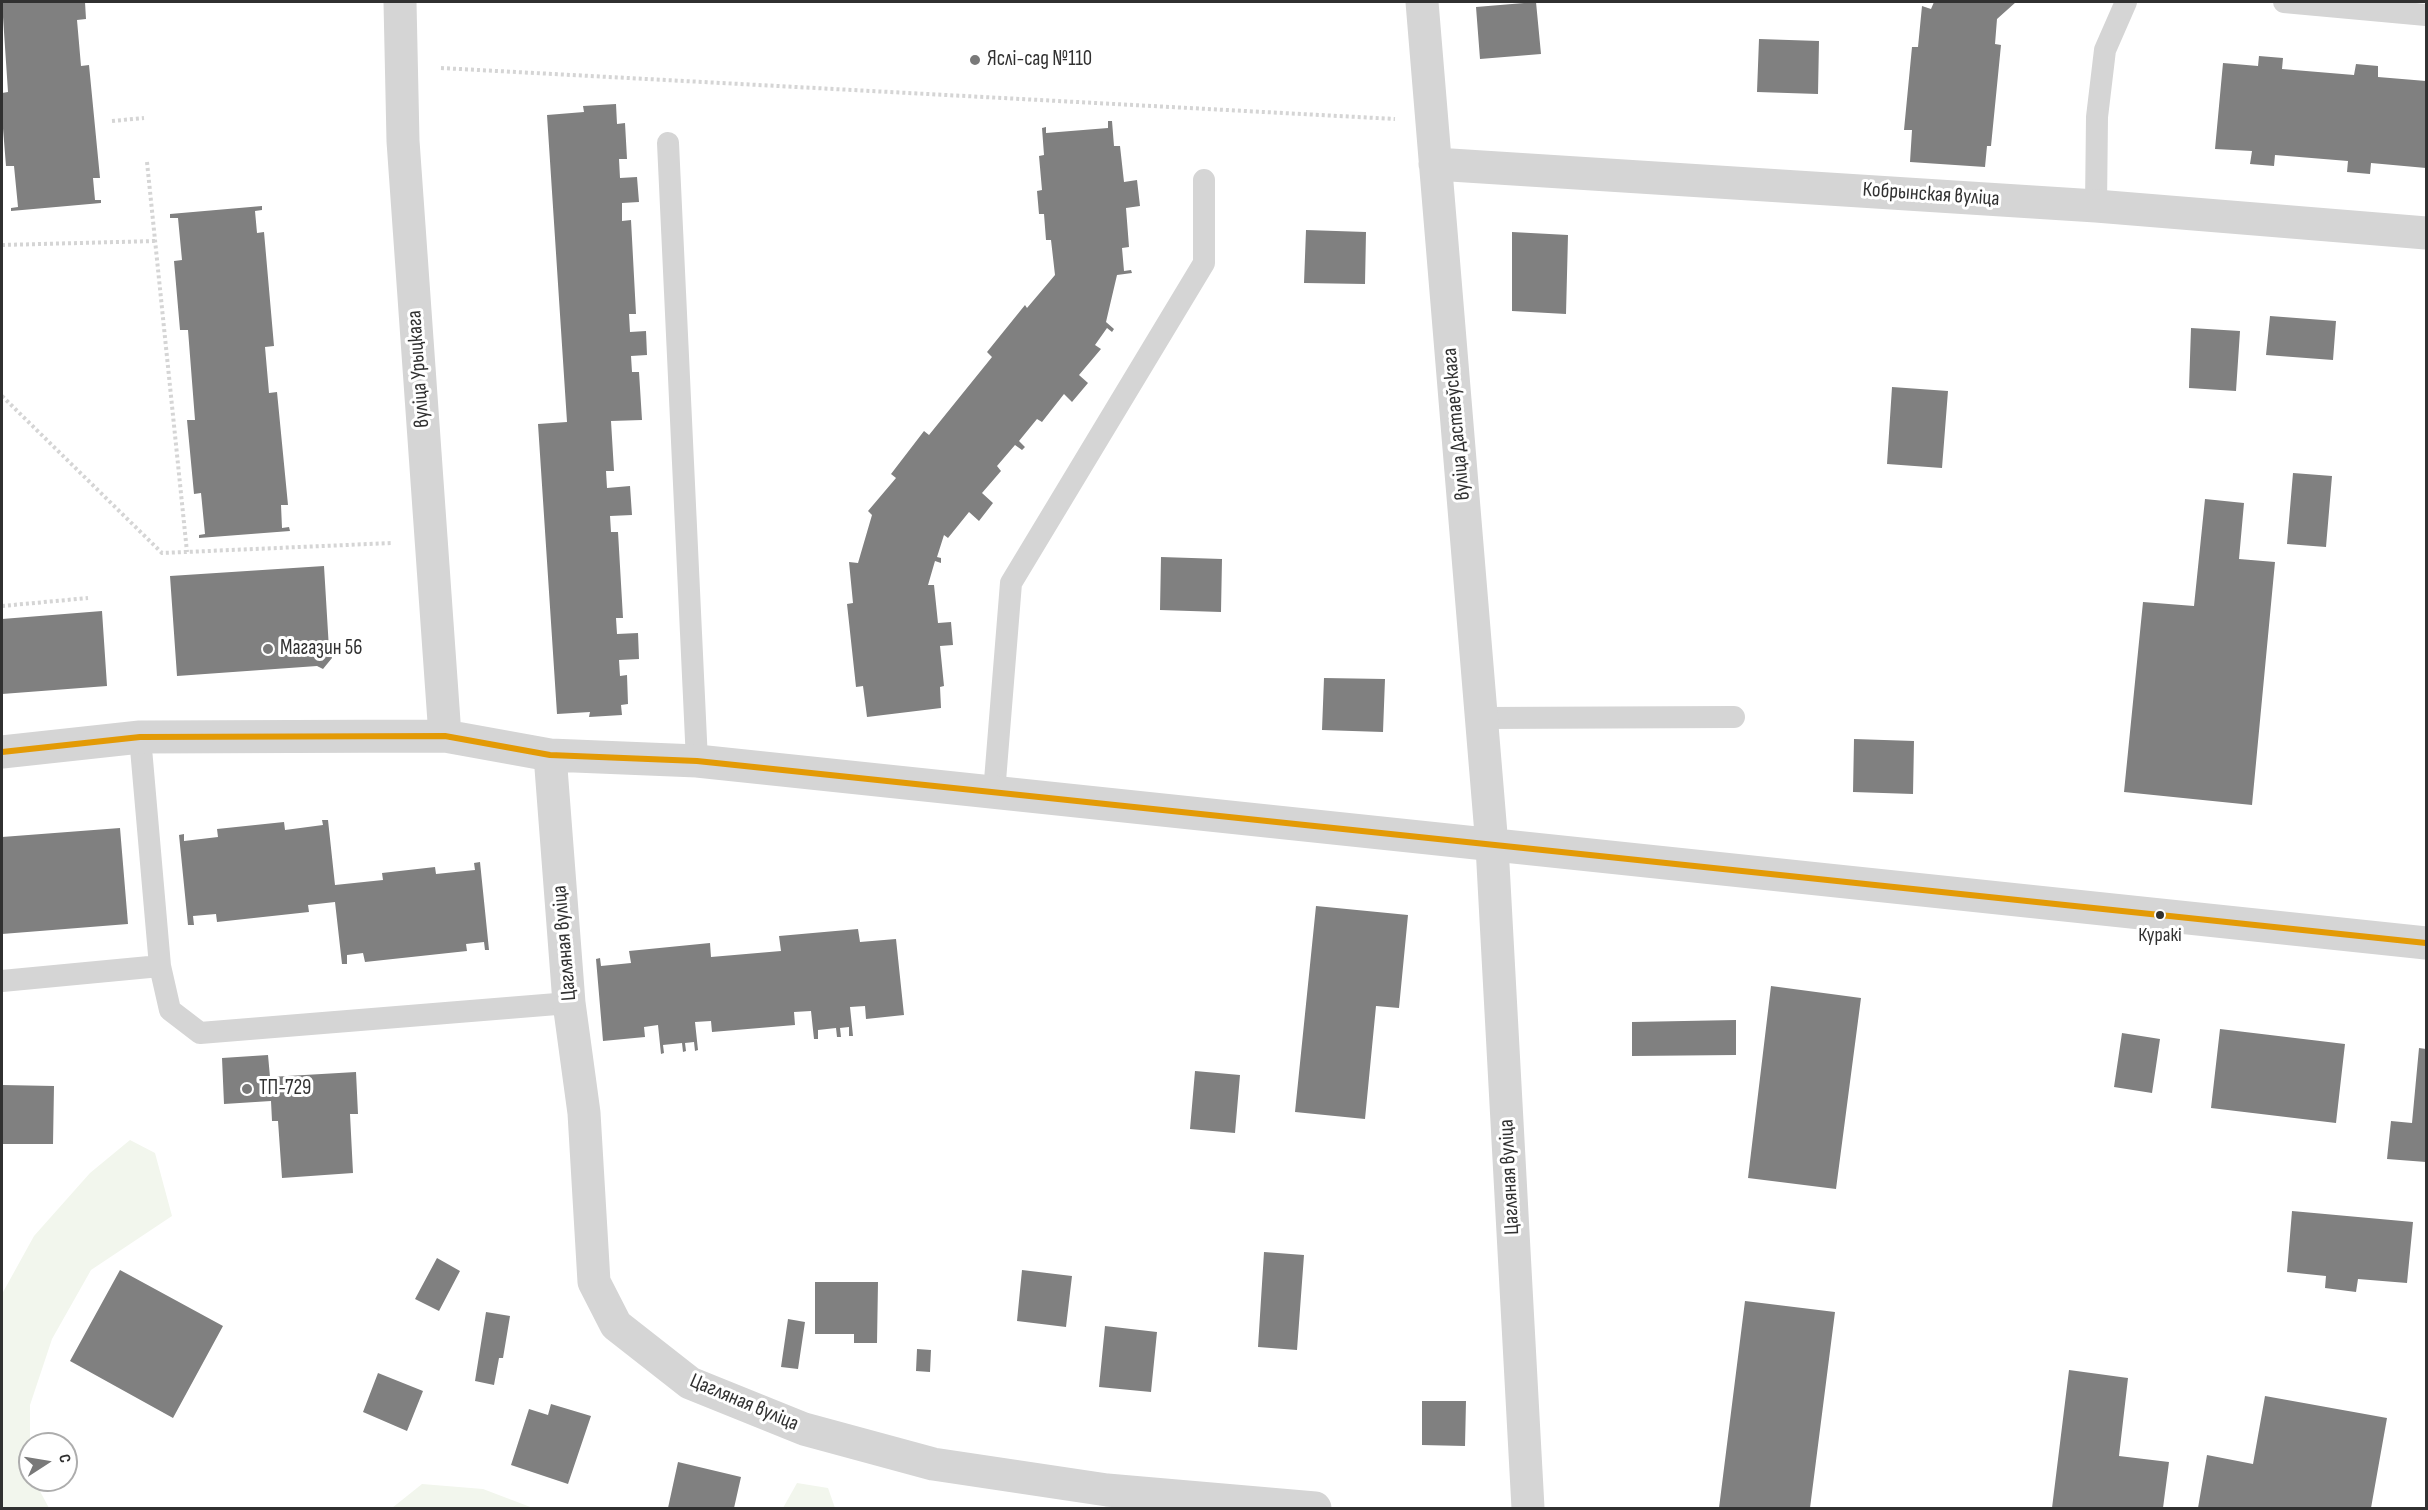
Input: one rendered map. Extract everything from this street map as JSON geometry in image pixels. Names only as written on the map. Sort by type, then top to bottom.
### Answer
[{"type":"street","name":"вуліца Урыцкага","points":[[400,2],[403,141],[445,736]]},
{"type":"street","name":"вуліца Дастаеўскага","points":[[1422,2],[1492,846]]},
{"type":"street","name":"Кобрынская вуліца","points":[[1435,164],[2096,206],[2427,233]]},
{"type":"street","points":[[2,752],[140,737],[445,736],[550,756],[697,761],[2427,943]]},
{"type":"street","name":"Цагляная вуліца","points":[[550,756],[569,1003],[584,1113],[594,1282],[616,1324],[690,1383],[804,1429],[933,1464],[1107,1499],[1315,1509]]},
{"type":"street","name":"Цагляная вуліца","points":[[1492,846],[1528,1509]]},
{"type":"lane","points":[[2096,206],[2097,117],[2105,50],[2126,2]]},
{"type":"lane","points":[[2284,2],[2427,15]]},
{"type":"lane","points":[[668,143],[697,761]]},
{"type":"lane","points":[[994,793],[1011,583],[1204,263],[1204,180]]},
{"type":"lane","points":[[1482,718],[1734,717]]},
{"type":"lane","points":[[140,737],[160,966],[170,1010],[200,1033],[569,1003]]},
{"type":"lane","points":[[2,981],[160,966]]},
{"type":"path","points":[[402,66],[1431,121]]},
{"type":"path","points":[[111,121],[144,118]]},
{"type":"path","points":[[147,162],[187,552]]},
{"type":"path","points":[[2,245],[156,241]]},
{"type":"path","points":[[2,396],[162,553],[431,541]]},
{"type":"path","points":[[2,606],[88,598]]},
{"type":"shaded area","points":[[130,1140],[155,1153],[172,1216],[91,1270],[52,1339],[30,1405],[30,1432],[18,1432],[18,1492],[40,1492],[49,1508],[2,1508],[2,1294],[34,1236],[90,1173]]},
{"type":"shaded area","points":[[797,1483],[828,1488],[835,1508],[783,1508]]},
{"type":"shaded area","points":[[422,1484],[483,1489],[533,1508],[392,1508]]},
{"type":"building","points":[[2,2],[85,2],[86,19],[77,20],[81,66],[89,65],[100,178],[93,178],[95,200],[101,200],[101,203],[11,211],[11,208],[18,207],[14,166],[6,166],[2,116],[2,93],[8,92]]},
{"type":"building","points":[[1536,2],[1541,54],[1480,59],[1476,7]]},
{"type":"building","points":[[1934,2],[2016,2],[1997,19],[1995,44],[2001,45],[1991,146],[1987,146],[1985,167],[1910,162],[1912,130],[1904,130],[1912,47],[1918,47],[1922,6],[1931,9]]},
{"type":"building","points":[[1759,39],[1819,41],[1818,94],[1757,92]]},
{"type":"building","points":[[2259,56],[2283,58],[2282,69],[2354,75],[2356,64],[2378,66],[2378,77],[2426,81],[2426,168],[2371,163],[2370,174],[2347,172],[2348,161],[2275,155],[2274,166],[2250,164],[2252,151],[2215,149],[2223,63],[2258,66]]},
{"type":"building","points":[[616,104],[617,124],[625,123],[627,159],[619,159],[620,178],[637,177],[639,202],[622,203],[622,221],[631,220],[636,314],[629,314],[630,332],[646,331],[647,355],[631,356],[632,372],[639,372],[642,420],[611,421],[614,471],[606,471],[607,488],[630,486],[632,515],[610,516],[611,532],[618,532],[623,618],[616,618],[617,634],[638,633],[639,659],[619,660],[620,676],[627,675],[628,704],[621,705],[622,715],[589,717],[590,712],[557,714],[538,424],[567,422],[547,115],[584,112],[583,106]]},
{"type":"building","points":[[1108,121],[1112,121],[1114,146],[1120,146],[1124,182],[1137,180],[1140,206],[1126,208],[1129,247],[1122,248],[1124,271],[1131,270],[1132,273],[1117,275],[1106,322],[1114,329],[1112,332],[1107,328],[1095,345],[1101,349],[1079,375],[1088,383],[1072,402],[1064,394],[1042,422],[1037,419],[1019,441],[1025,447],[1022,450],[1015,445],[997,466],[1001,471],[982,493],[993,503],[979,521],[969,512],[948,538],[944,535],[937,557],[941,558],[941,563],[935,561],[928,585],[934,585],[938,623],[951,622],[953,645],[940,646],[944,686],[940,687],[941,708],[867,717],[863,686],[856,687],[847,604],[853,603],[849,562],[858,563],[872,515],[868,511],[896,478],[891,474],[924,431],[929,435],[992,357],[987,352],[1025,305],[1027,308],[1055,275],[1051,240],[1046,240],[1044,214],[1039,214],[1037,191],[1042,190],[1039,156],[1044,155],[1042,128],[1046,127],[1046,133],[1108,128]]},
{"type":"building","points":[[262,206],[262,210],[255,211],[257,233],[264,232],[274,346],[265,347],[269,393],[277,392],[288,505],[281,505],[282,528],[289,527],[290,531],[199,538],[199,535],[205,534],[201,493],[194,494],[187,420],[195,420],[188,330],[180,330],[174,261],[182,260],[178,218],[170,218],[170,214]]},
{"type":"building","points":[[1306,230],[1366,232],[1365,284],[1304,283]]},
{"type":"building","points":[[1512,232],[1568,235],[1566,314],[1512,311]]},
{"type":"building","points":[[2270,316],[2336,321],[2333,360],[2266,355]]},
{"type":"building","points":[[2191,328],[2240,331],[2236,391],[2189,388]]},
{"type":"building","points":[[1892,387],[1948,391],[1942,468],[1887,464]]},
{"type":"building","points":[[2293,473],[2332,476],[2326,547],[2287,544]]},
{"type":"building","points":[[2205,499],[2244,503],[2239,559],[2275,562],[2252,805],[2124,792],[2143,602],[2194,606]]},
{"type":"building","points":[[1161,557],[1222,559],[1221,612],[1160,610]]},
{"type":"building","points":[[324,566],[329,649],[332,658],[323,669],[317,666],[177,676],[170,576]]},
{"type":"building","points":[[102,611],[107,686],[2,694],[2,619]]},
{"type":"building","points":[[1324,678],[1385,679],[1383,732],[1322,730]]},
{"type":"building","points":[[1854,739],[1914,741],[1913,794],[1853,792]]},
{"type":"building","points":[[322,820],[328,820],[335,885],[383,880],[382,873],[435,867],[436,874],[475,870],[474,863],[480,862],[489,950],[485,950],[484,942],[466,944],[467,951],[365,962],[363,953],[347,955],[347,964],[342,964],[335,902],[308,905],[309,912],[217,922],[216,914],[193,916],[194,925],[188,925],[179,835],[184,834],[184,841],[218,837],[217,829],[284,822],[285,830],[323,825]]},
{"type":"building","points":[[120,828],[128,924],[2,934],[2,837]]},
{"type":"building","points":[[1316,906],[1408,915],[1399,1008],[1376,1006],[1365,1119],[1295,1112]]},
{"type":"building","points":[[858,929],[860,942],[896,939],[904,1015],[866,1019],[865,1006],[850,1007],[853,1036],[849,1036],[849,1027],[840,1028],[841,1037],[837,1037],[836,1028],[818,1030],[818,1039],[814,1039],[811,1011],[794,1012],[795,1025],[712,1032],[711,1021],[695,1022],[698,1050],[695,1051],[694,1042],[685,1043],[686,1051],[683,1052],[682,1043],[663,1045],[664,1053],[661,1054],[658,1025],[644,1027],[645,1037],[603,1041],[596,959],[600,958],[601,966],[631,963],[629,951],[710,943],[711,957],[781,951],[779,936]]},
{"type":"building","points":[[1771,986],[1861,998],[1836,1189],[1748,1178]]},
{"type":"building","points":[[1736,1020],[1736,1055],[1632,1056],[1632,1022]]},
{"type":"building","points":[[2220,1029],[2345,1044],[2336,1123],[2211,1108]]},
{"type":"building","points":[[2122,1033],[2160,1039],[2152,1093],[2114,1087]]},
{"type":"building","points":[[2419,1048],[2426,1049],[2426,1162],[2387,1159],[2391,1121],[2412,1123]]},
{"type":"building","points":[[268,1055],[270,1077],[356,1072],[358,1114],[350,1114],[353,1173],[282,1178],[278,1121],[272,1121],[271,1101],[224,1104],[222,1058]]},
{"type":"building","points":[[1195,1071],[1240,1075],[1235,1133],[1190,1129]]},
{"type":"building","points":[[2,1085],[54,1086],[53,1144],[2,1144]]},
{"type":"building","points":[[2292,1211],[2413,1222],[2407,1283],[2358,1279],[2356,1292],[2325,1288],[2326,1276],[2287,1272]]},
{"type":"building","points":[[1264,1252],[1304,1255],[1297,1350],[1258,1347]]},
{"type":"building","points":[[437,1258],[460,1271],[439,1311],[415,1299]]},
{"type":"building","points":[[120,1270],[223,1326],[173,1418],[70,1361]]},
{"type":"building","points":[[1022,1270],[1072,1276],[1066,1327],[1017,1321]]},
{"type":"building","points":[[815,1282],[878,1282],[877,1343],[854,1343],[854,1334],[815,1334]]},
{"type":"building","points":[[1745,1301],[1835,1312],[1810,1508],[1719,1508]]},
{"type":"building","points":[[486,1312],[510,1316],[503,1358],[499,1358],[494,1385],[475,1381]]},
{"type":"building","points":[[788,1319],[805,1322],[798,1369],[781,1367]]},
{"type":"building","points":[[1105,1326],[1157,1332],[1151,1392],[1099,1387]]},
{"type":"building","points":[[917,1349],[931,1350],[930,1372],[916,1371]]},
{"type":"building","points":[[2069,1370],[2128,1378],[2119,1456],[2169,1462],[2163,1508],[2052,1508]]},
{"type":"building","points":[[378,1373],[423,1391],[407,1431],[363,1412]]},
{"type":"building","points":[[2265,1396],[2387,1418],[2371,1508],[2198,1508],[2207,1455],[2253,1464]]},
{"type":"building","points":[[1422,1401],[1466,1401],[1465,1446],[1422,1445]]},
{"type":"building","points":[[551,1404],[591,1416],[568,1484],[511,1465],[529,1409],[548,1415]]},
{"type":"building","points":[[678,1462],[741,1477],[734,1508],[668,1508]]},
{"type":"transit line","points":[[2,752],[140,737],[445,736],[550,755],[697,761],[2426,943]]},
{"type":"place","name":"Яслі-сад №110","points":[[975,60]]},
{"type":"place","name":"Магазин 56","points":[[268,649]]},
{"type":"place","name":"Куракі","points":[[2160,915]]},
{"type":"place","name":"ТП-729","points":[[247,1089]]}]
